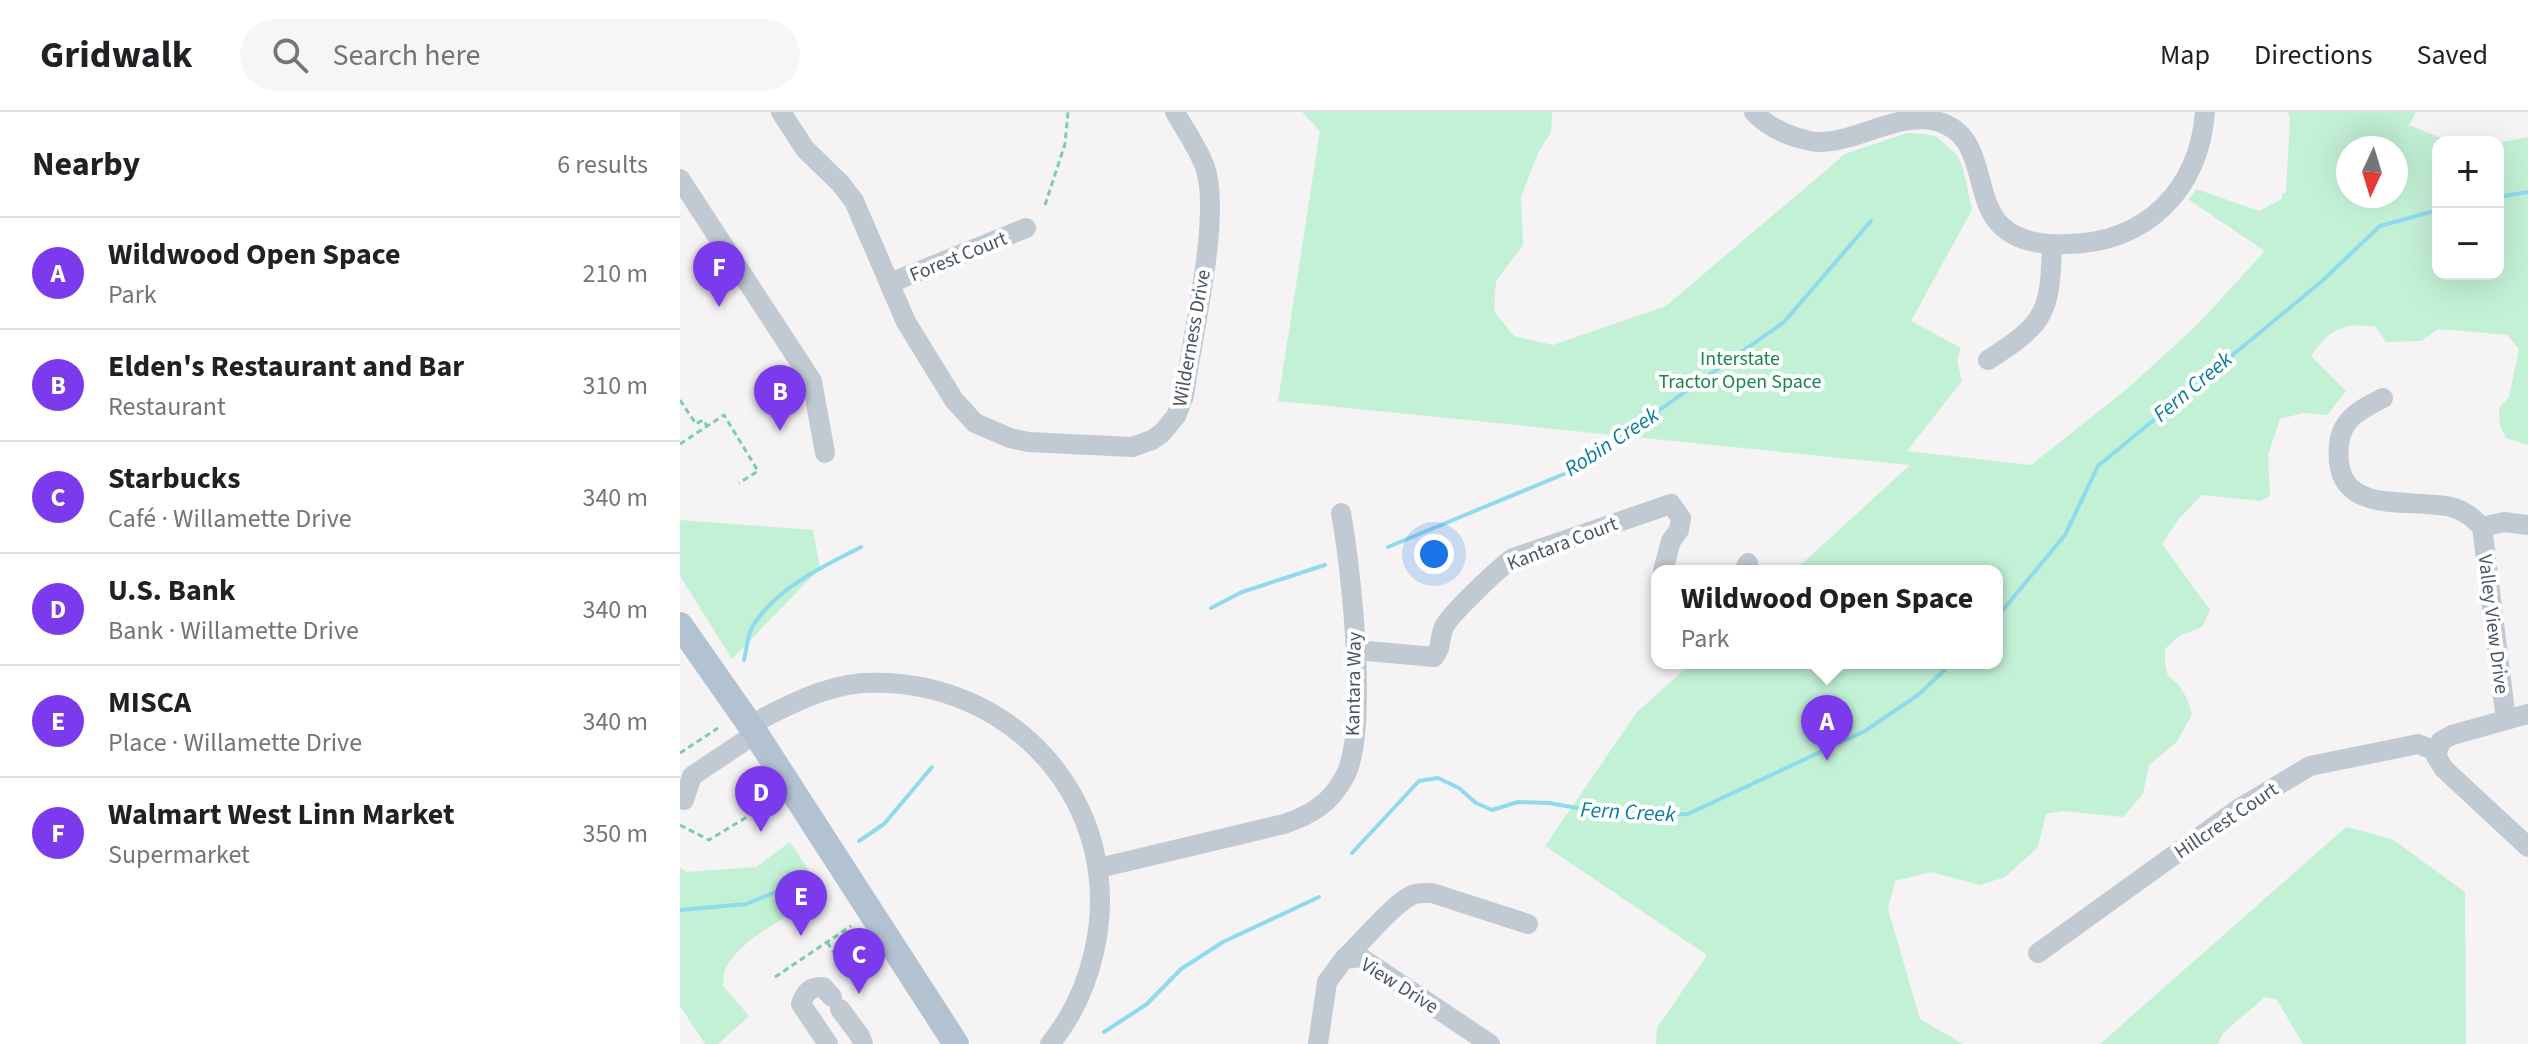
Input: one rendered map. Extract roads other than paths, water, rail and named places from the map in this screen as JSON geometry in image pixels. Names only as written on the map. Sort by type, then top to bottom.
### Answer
[{"type":"main road","points":[[680,625],[956,1044]]},
{"type":"street","name":"Wilderness Drive","points":[[781,112],[805,149],[854,201],[902,313],[954,400],[975,423],[1010,438],[1035,443],[1120,448],[1138,446],[1152,440],[1170,425],[1184,396],[1208,229],[1209,185],[1205,166],[1175,112]]},
{"type":"street","points":[[1754,112],[1760,119],[1787,134],[1815,143],[1841,139],[1901,120],[1923,119],[1949,126],[1960,133],[1975,157],[1984,193],[1996,221],[2020,238],[2052,245],[2106,239],[2130,230],[2164,207],[2179,191],[2191,171],[2199,149],[2205,112]]},
{"type":"street","points":[[680,179],[812,381],[825,453]]},
{"type":"street","name":"Forest Court","points":[[890,283],[1026,228]]},
{"type":"street","points":[[1988,360],[2023,338],[2044,313],[2050,287],[2052,245]]},
{"type":"street","points":[[2383,398],[2349,418],[2344,425],[2340,435],[2339,464],[2347,483],[2368,499],[2448,506],[2473,518],[2482,527]]},
{"type":"street","name":"Kantara Court","points":[[1356,650],[1434,657],[1439,651],[1444,626],[1500,567],[1513,558],[1671,504],[1681,518],[1665,565]]},
{"type":"street","name":"Kantara Way","points":[[1099,868],[1284,824],[1306,817],[1328,802],[1346,774],[1354,737],[1356,650],[1341,513]]},
{"type":"street","name":"Valley View Drive","points":[[2506,720],[2482,527],[2504,522],[2528,525]]},
{"type":"street","points":[[684,800],[692,776],[752,730],[793,703],[843,686],[862,683],[919,686],[971,702],[1018,730],[1051,764],[1078,808],[1099,868],[1098,935],[1088,977],[1068,1020],[1050,1044]]},
{"type":"street","points":[[2528,714],[2452,735],[2441,741],[2436,751],[2444,769],[2528,847]]},
{"type":"street","name":"Hillcrest Court","points":[[2038,953],[2238,809],[2310,766],[2418,744],[2436,751]]},
{"type":"street","points":[[1344,959],[1390,912],[1419,893],[1432,893],[1528,924]]},
{"type":"street","name":"View Drive","points":[[1318,1044],[1327,982],[1344,959],[1360,957],[1490,1044]]},
{"type":"street","points":[[828,1044],[801,1004],[805,993],[813,987],[823,987],[863,1044]]},
{"type":"waterway","name":"Fern Creek","points":[[2504,196],[2528,192]]},
{"type":"waterway","name":"Fern Creek","points":[[2003,610],[2065,535],[2098,466],[2321,282],[2380,226],[2432,212]]},
{"type":"waterway","name":"Robin Creek","points":[[1388,547],[1576,469],[1784,322],[1871,221]]},
{"type":"waterway","points":[[744,660],[752,628],[776,599],[803,579],[861,547]]},
{"type":"waterway","name":"Robin Creek","points":[[1211,608],[1242,592],[1325,565]]},
{"type":"waterway","name":"Fern Creek","points":[[1352,853],[1419,781],[1438,778],[1492,810],[1518,802],[1549,803],[1616,815],[1688,814],[1865,731],[1918,695],[1946,669]]},
{"type":"waterway","name":"Robin Creek","points":[[859,841],[884,824],[932,767]]},
{"type":"waterway","name":"Robin Creek","points":[[680,910],[746,904],[798,883]]},
{"type":"waterway","name":"Fern Creek","points":[[1104,1032],[1147,1004],[1181,969],[1223,942],[1319,897]]},
{"type":"place","name":"Walmart West Linn Market","points":[[719,307]]},
{"type":"place","name":"Elden's Restaurant and Bar","points":[[780,431]]},
{"type":"place","name":"Wildwood Open Space","points":[[1827,761]]},
{"type":"place","name":"U.S. Bank","points":[[761,832]]},
{"type":"place","name":"MISCA","points":[[801,936]]},
{"type":"place","name":"Starbucks","points":[[859,994]]},
{"type":"park label","name":"Interstate Tractor Open Space","points":[[1740,370]]}]
